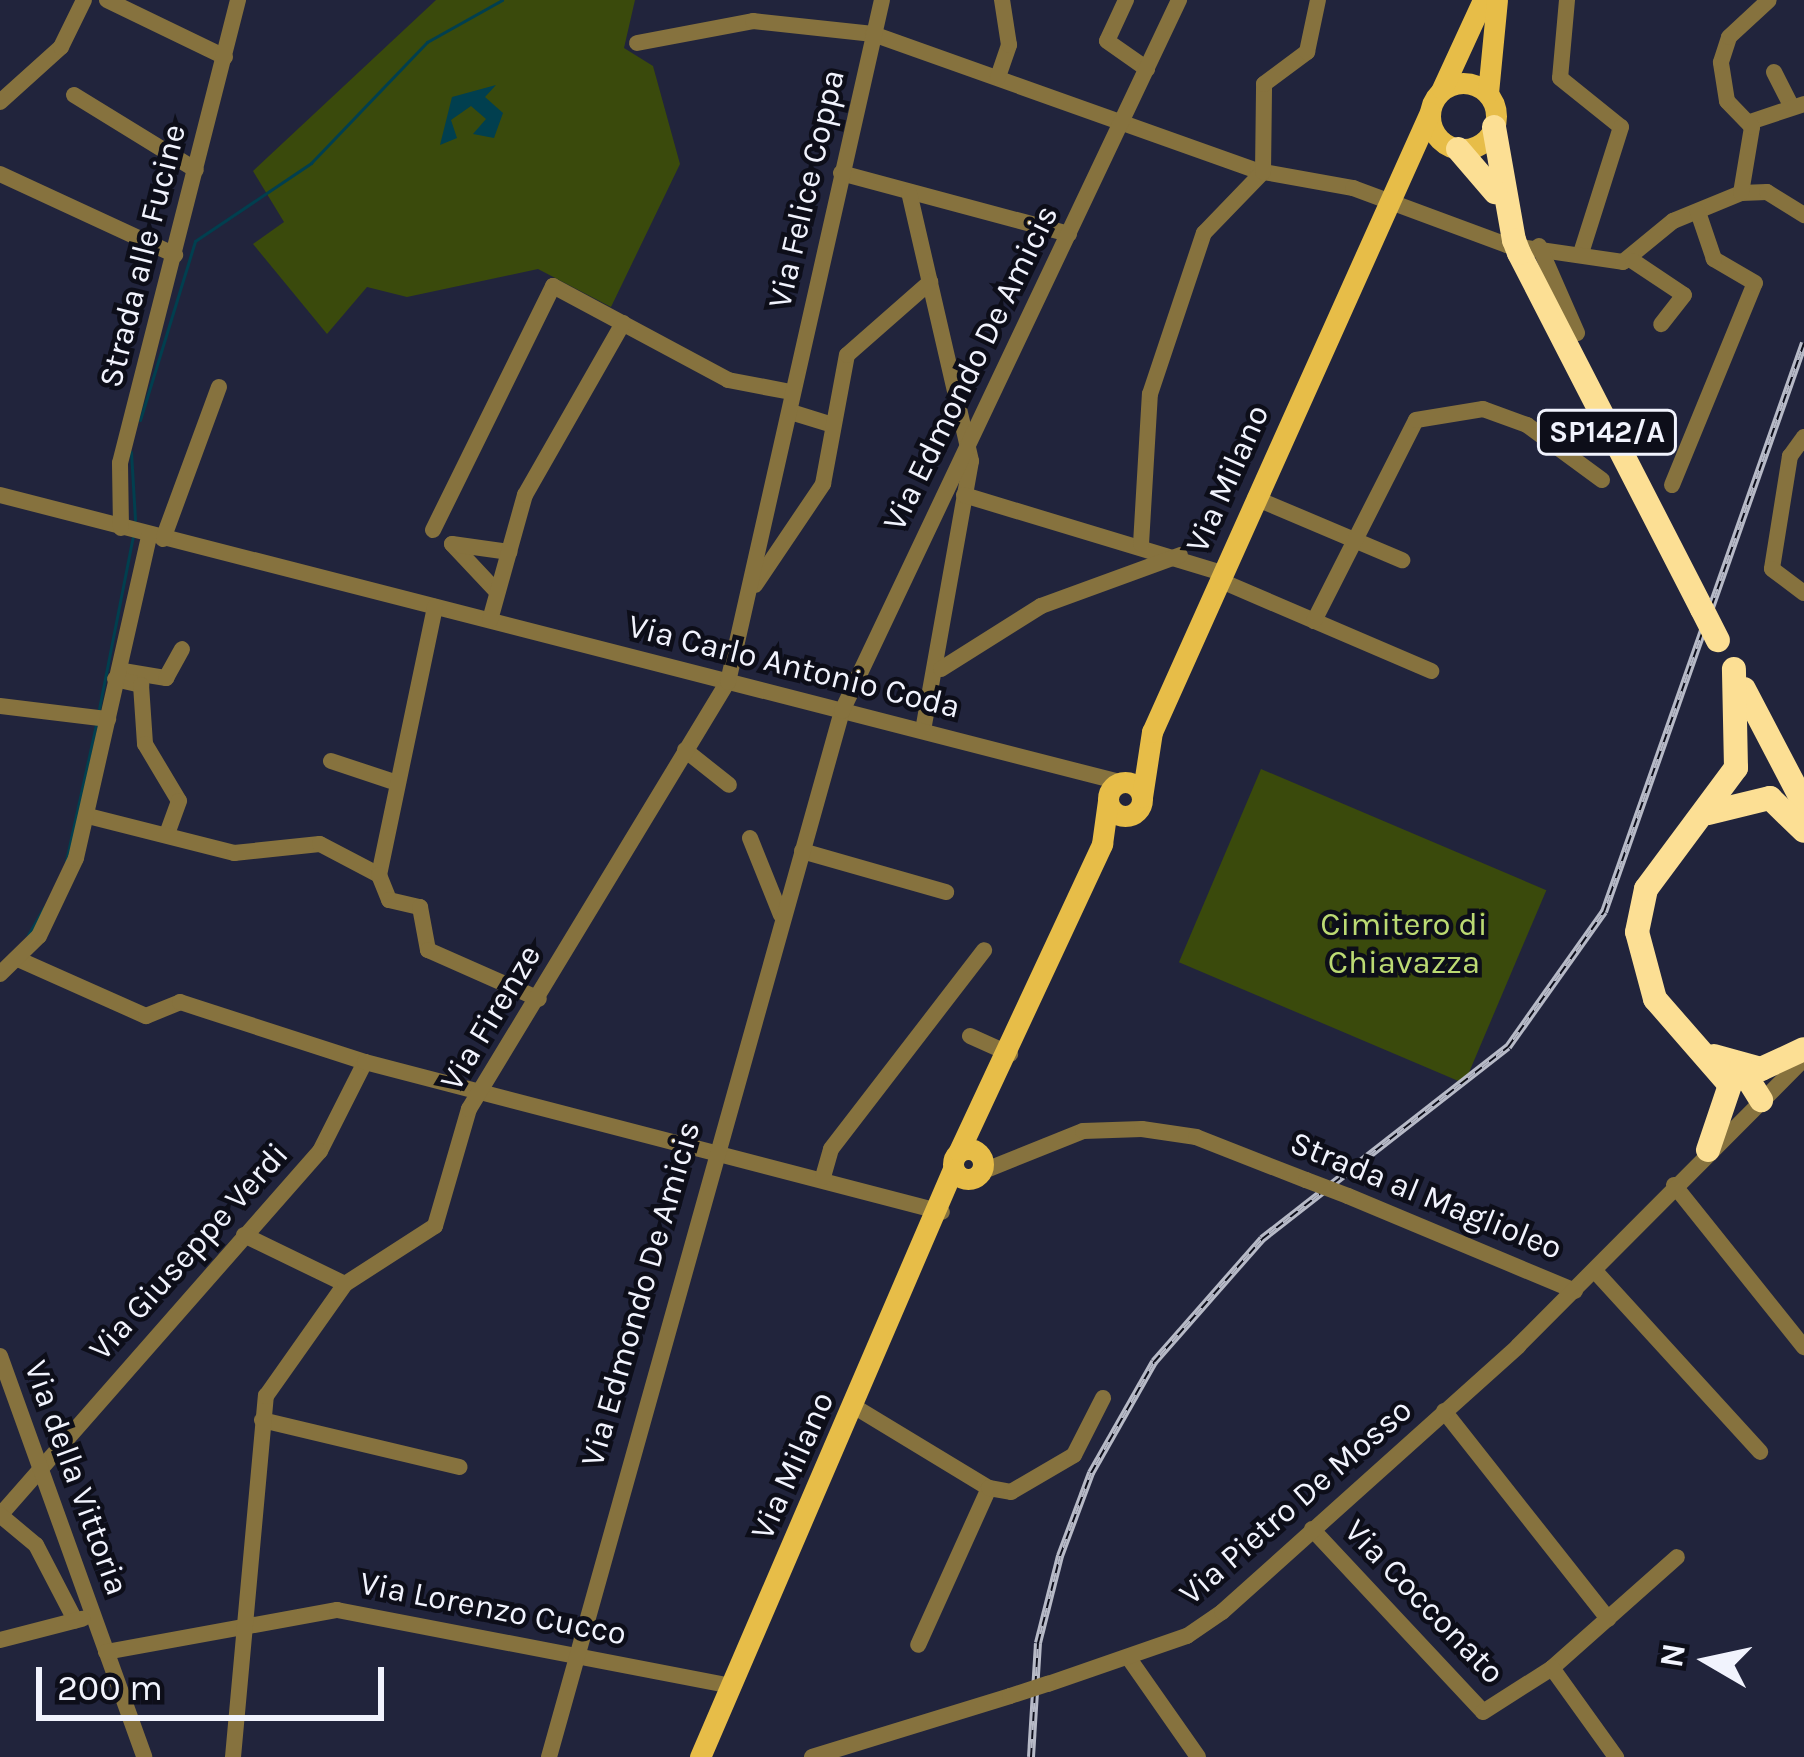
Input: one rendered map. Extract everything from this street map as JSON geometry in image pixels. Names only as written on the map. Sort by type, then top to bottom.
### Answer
[{"type":"highway","name":"SP142/A","points":[[1495,127],[1502,204]]},
{"type":"highway","name":"SP142/A","points":[[1450,145],[1502,204],[1804,803]]},
{"type":"highway","points":[[1739,678],[1804,757]]},
{"type":"highway","points":[[1739,678],[1742,743],[1701,818],[1646,889],[1637,947],[1655,999],[1761,1100]]},
{"type":"highway","points":[[1701,818],[1770,798],[1804,831]]},
{"type":"highway","points":[[1708,1150],[1735,1076],[1804,1048]]},
{"type":"main road","points":[[1483,0],[1430,112],[1450,145],[1495,127],[1488,93],[1497,0]]},
{"type":"main road","points":[[1442,89],[1461,82],[1488,93]]},
{"type":"main road","name":"Via Milano","points":[[700,1757],[944,1207],[970,1163],[992,1096],[1122,792],[1430,112]]},
{"type":"main road","name":"Via Milano","points":[[1391,199],[1450,145]]},
{"type":"main road","name":"Via Milano","points":[[1104,839],[1126,816],[1122,792]]},
{"type":"street","points":[[0,103],[61,47],[85,0]]},
{"type":"street","points":[[107,0],[225,57]]},
{"type":"street","name":"Strada alle Fucine","points":[[121,528],[120,463],[238,0]]},
{"type":"street","name":"Via Felice Coppa","points":[[728,682],[794,413],[790,392],[882,0]]},
{"type":"street","points":[[998,77],[1009,45],[1002,0]]},
{"type":"street","points":[[1126,0],[1108,41],[1147,69]]},
{"type":"street","name":"Via Edmondo De Amicis","points":[[549,1757],[572,1654],[842,711],[1179,0]]},
{"type":"street","points":[[1141,544],[1146,410],[1198,247],[1263,172],[1264,84],[1307,52],[1318,0]]},
{"type":"street","points":[[1567,0],[1560,78],[1621,127],[1582,250]]},
{"type":"street","points":[[1750,122],[1727,101],[1721,62],[1729,37],[1769,0]]},
{"type":"street","points":[[637,43],[753,21],[873,34],[1123,115],[1263,172],[1391,199],[1524,246],[1582,250],[1633,261],[1684,295],[1661,324]]},
{"type":"street","points":[[1750,122],[1797,104],[1774,72]]},
{"type":"street","points":[[74,95],[196,170]]},
{"type":"street","points":[[1741,193],[1750,122]]},
{"type":"street","points":[[841,173],[1069,234]]},
{"type":"street","points":[[0,174],[175,255]]},
{"type":"street","points":[[909,192],[969,437],[940,669],[923,731]]},
{"type":"street","points":[[1633,261],[1698,212],[1741,193],[1767,192],[1804,215]]},
{"type":"street","points":[[1672,485],[1755,283],[1714,259],[1698,212]]},
{"type":"street","points":[[1524,246],[1576,333]]},
{"type":"street","points":[[751,591],[823,484],[847,355],[930,282]]},
{"type":"street","points":[[433,530],[553,286],[728,380],[790,392]]},
{"type":"street","points":[[490,620],[524,495],[623,323]]},
{"type":"street","points":[[0,974],[20,960],[88,816],[116,675],[156,537],[219,387]]},
{"type":"street","points":[[1314,621],[1393,451],[1416,421],[1450,408],[1527,425],[1602,480]]},
{"type":"street","points":[[794,413],[833,425]]},
{"type":"street","points":[[1804,437],[1790,455],[1772,569],[1804,593]]},
{"type":"street","name":"Via Carlo Antonio Coda","points":[[0,495],[1083,773],[1122,792]]},
{"type":"street","points":[[964,495],[1180,555],[1314,621],[1431,671]]},
{"type":"street","points":[[1255,498],[1402,560]]},
{"type":"street","points":[[497,592],[452,544],[509,552]]},
{"type":"street","points":[[940,669],[1042,606],[1180,555]]},
{"type":"street","points":[[436,607],[391,781],[379,875],[389,900],[420,908],[428,950],[539,999]]},
{"type":"street","points":[[116,675],[166,678],[182,649]]},
{"type":"street","points":[[116,675],[142,686],[146,744],[179,801],[168,832]]},
{"type":"street","name":"Via Firenze","points":[[233,1757],[262,1420],[279,1364],[345,1284],[428,1238],[482,1088],[728,682]]},
{"type":"street","points":[[0,706],[108,719]]},
{"type":"street","points":[[685,750],[729,785]]},
{"type":"street","points":[[331,761],[391,781]]},
{"type":"street","points":[[88,816],[144,838],[168,832],[234,854],[320,844],[379,875]]},
{"type":"street","points":[[750,838],[781,916]]},
{"type":"street","points":[[802,851],[946,892]]},
{"type":"street","points":[[823,1177],[831,1150],[984,950]]},
{"type":"street","points":[[20,960],[146,1016],[181,1002],[364,1062],[944,1207]]},
{"type":"street","points":[[970,1036],[1010,1054]]},
{"type":"street","name":"Strada al Maglioleo","points":[[970,1163],[1009,1160],[1084,1131],[1154,1130],[1348,1196],[1575,1291],[1708,1150],[1804,1059]]},
{"type":"street","name":"Via Giuseppe Verdi","points":[[0,1516],[320,1151],[364,1062]]},
{"type":"street","points":[[1674,1185],[1804,1347]]},
{"type":"street","points":[[244,1235],[345,1284]]},
{"type":"street","points":[[1595,1271],[1760,1452]]},
{"type":"street","name":"Via Pietro De Mosso","points":[[812,1757],[1048,1684],[1205,1625],[1575,1291]]},
{"type":"street","name":"Via della Vittoria","points":[[0,1356],[144,1757]]},
{"type":"street","points":[[855,1408],[989,1488],[1012,1492],[1074,1456],[1103,1398]]},
{"type":"street","points":[[1444,1411],[1608,1619]]},
{"type":"street","points":[[262,1420],[459,1467]]},
{"type":"street","points":[[918,1645],[989,1488]]},
{"type":"street","points":[[0,1516],[36,1545],[75,1620]]},
{"type":"street","name":"Via Cocconato","points":[[1312,1529],[1471,1705],[1498,1708],[1552,1668],[1676,1558]]},
{"type":"street","name":"Via Lorenzo Cucco","points":[[106,1652],[242,1622],[337,1610],[732,1686]]},
{"type":"street","points":[[0,1640],[95,1618]]},
{"type":"street","points":[[1128,1657],[1198,1757]]},
{"type":"street","points":[[1552,1668],[1616,1757]]},
{"type":"green space","points":[[436,0],[635,0],[624,48],[653,66],[680,164],[611,307],[538,269],[407,297],[367,287],[327,334],[253,244],[284,222],[253,171]]},
{"type":"green space","name":"Cimitero di Chiavazza","points":[[1261,769],[1546,890],[1464,1083],[1179,962]]},
{"type":"water","points":[[496,85],[485,97],[503,113],[494,138],[473,134],[486,119],[471,106],[451,120],[457,138],[440,145],[452,97]]},
{"type":"waterway","points":[[140,420],[195,241],[311,163],[427,42],[502,0]]},
{"type":"waterway","points":[[131,452],[135,520]]},
{"type":"waterway","points":[[99,709],[133,535]]},
{"type":"waterway","points":[[66,861],[96,724]]},
{"type":"waterway","points":[[28,935],[44,907]]},
{"type":"railway","points":[[1031,1757],[1038,1643],[1060,1556],[1091,1473],[1154,1362],[1262,1239],[1508,1047],[1604,912],[1804,343]]}]
